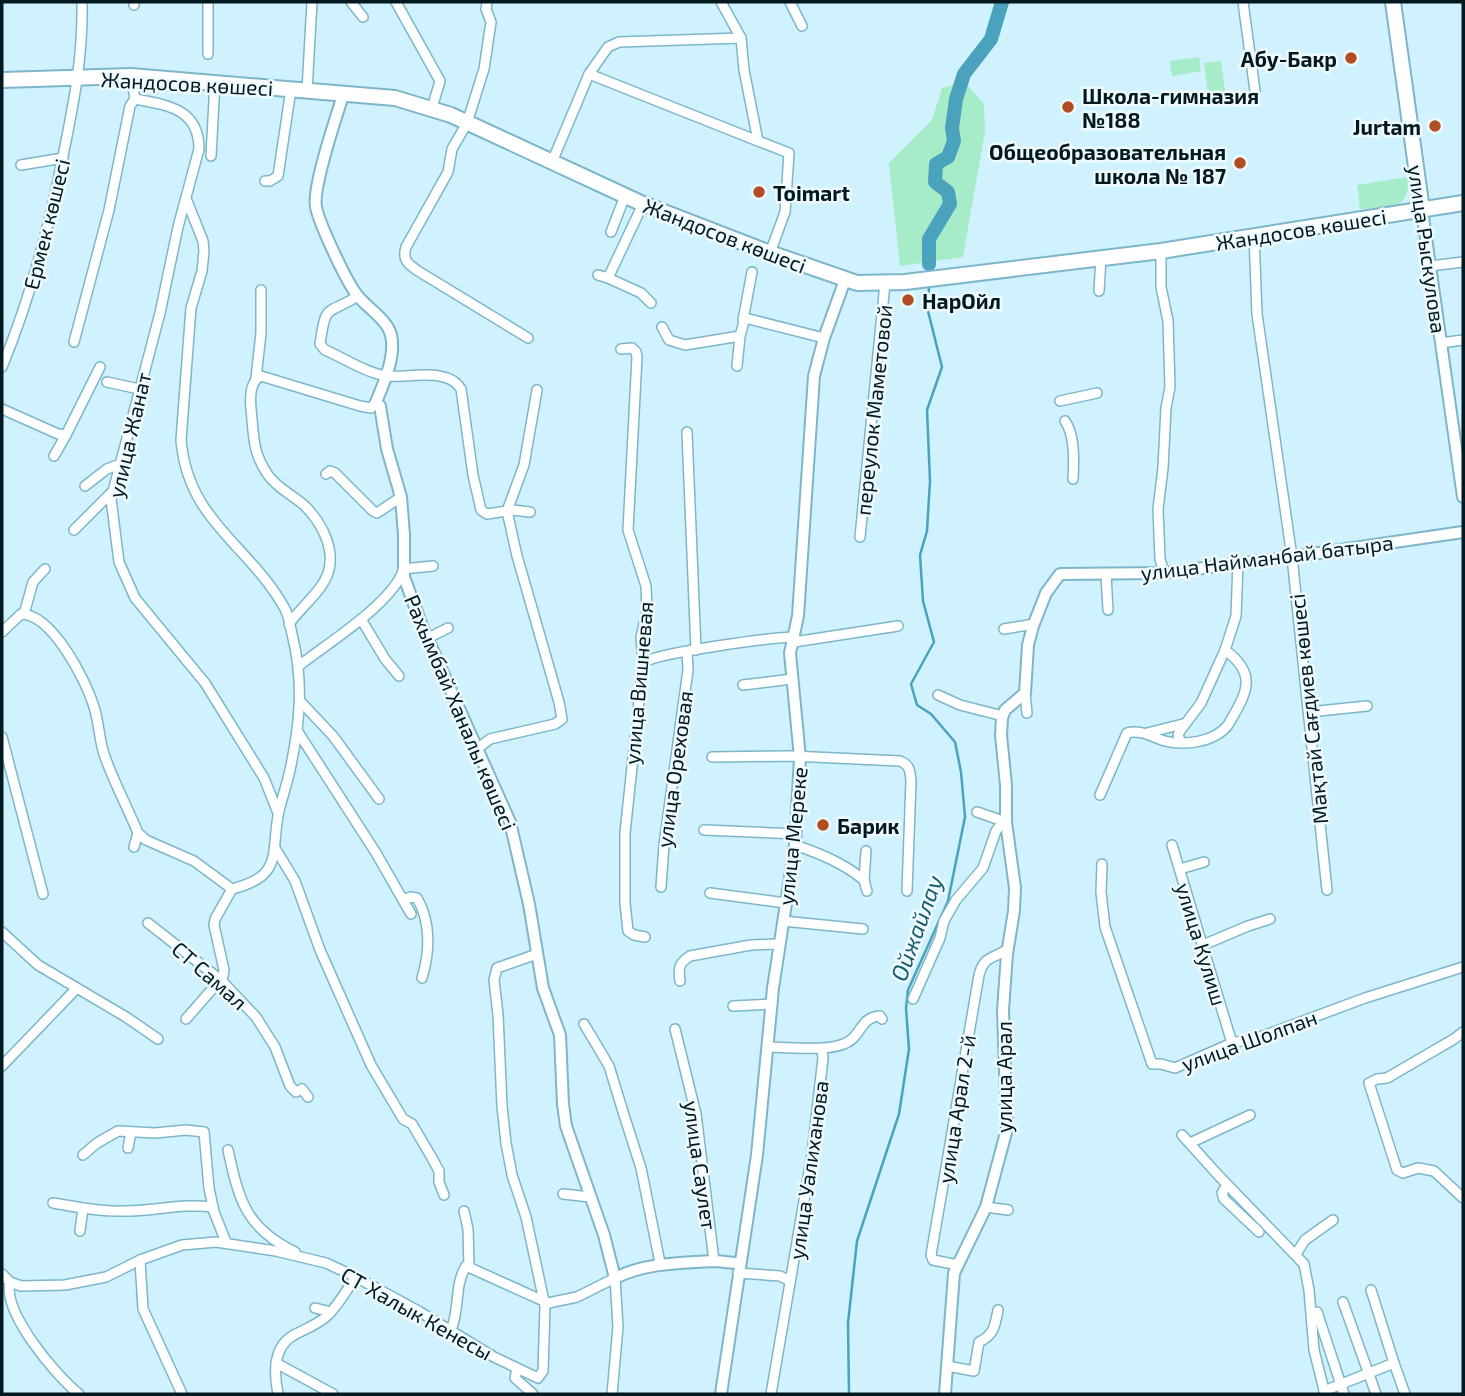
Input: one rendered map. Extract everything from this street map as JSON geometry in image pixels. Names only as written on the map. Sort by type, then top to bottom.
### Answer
[{"type":"main road","name":"улица Рыскулова","points":[[1393,2],[1422,210]]},
{"type":"main road","name":"Жандосов көшесі","points":[[2,80],[131,76],[395,98],[432,108],[643,204],[845,280],[886,283],[1161,251],[1463,203]]},
{"type":"main road","points":[[1419,188],[1430,203],[1446,206]]},
{"type":"main road","points":[[1399,214],[1412,205],[1419,188]]},
{"type":"street","name":"Ермек көшесі","points":[[2,366],[15,336],[50,222],[79,78],[83,41],[82,2]]},
{"type":"street","points":[[208,2],[208,54]]},
{"type":"street","points":[[307,91],[312,2]]},
{"type":"street","points":[[351,2],[363,17]]},
{"type":"street","points":[[396,2],[440,81],[432,108]]},
{"type":"street","points":[[487,2],[486,9],[491,22],[484,69],[467,123],[452,149],[450,165],[443,182],[406,247],[406,262],[528,338]]},
{"type":"street","points":[[721,2],[741,38],[744,70],[758,141]]},
{"type":"street","points":[[790,2],[802,26]]},
{"type":"street","points":[[1243,2],[1255,91]]},
{"type":"street","points":[[552,162],[589,74],[608,47],[619,42],[741,38]]},
{"type":"street","points":[[589,74],[789,153],[785,212],[770,253]]},
{"type":"street","points":[[74,342],[107,221],[130,106],[135,99],[131,76]]},
{"type":"street","points":[[211,156],[215,81]]},
{"type":"street","points":[[265,180],[270,181],[278,176],[290,89]]},
{"type":"street","points":[[258,374],[371,408],[386,376],[391,354],[390,331],[351,287],[315,204],[319,177],[344,92]]},
{"type":"street","name":"улица Жанат","points":[[135,99],[177,108],[195,127],[199,149],[111,493],[119,562],[135,598],[205,682],[264,778],[278,813]]},
{"type":"street","points":[[21,165],[63,158]]},
{"type":"street","points":[[611,232],[625,196]]},
{"type":"street","points":[[186,1019],[222,981],[223,970],[215,919],[232,889],[265,873],[274,853],[278,813],[298,733],[300,701],[300,665],[286,611],[202,506],[183,462],[181,440],[191,307],[202,271],[204,251],[203,241],[187,201]]},
{"type":"street","points":[[608,278],[643,204]]},
{"type":"street","name":"улица Рыскулова","points":[[1422,210],[1463,497]]},
{"type":"street","name":"Мақтай Сағдиев көшесі","points":[[1254,235],[1257,314],[1292,557],[1328,890]]},
{"type":"street","points":[[1161,251],[1161,286],[1168,321],[1170,387],[1158,509],[1160,559],[1164,573]]},
{"type":"street","points":[[1099,291],[1101,258]]},
{"type":"street","points":[[1430,266],[1463,262]]},
{"type":"street","points":[[737,366],[752,272]]},
{"type":"street","points":[[598,275],[641,293],[651,303]]},
{"type":"street","name":"улица Мереке","points":[[721,1394],[757,1155],[779,944],[795,840],[800,758],[790,653],[795,640],[807,507],[814,376],[824,338],[845,280]]},
{"type":"street","name":"переулок Маметовой","points":[[860,537],[886,283]]},
{"type":"street","points":[[261,290],[258,374],[250,402],[256,453],[273,482],[304,505],[313,516],[321,527],[329,550],[328,573],[317,591],[289,624]]},
{"type":"street","points":[[358,296],[326,313],[320,344],[325,350],[386,376],[448,377],[458,383],[481,510],[487,514],[513,510],[530,512]]},
{"type":"street","points":[[332,302],[344,302]]},
{"type":"street","points":[[746,317],[824,338]]},
{"type":"street","points":[[662,327],[669,340],[685,345],[740,336]]},
{"type":"street","points":[[1441,343],[1463,340]]},
{"type":"street","name":"улица Вишневая","points":[[621,349],[632,348],[637,358],[628,530],[646,586],[647,611],[641,637],[643,663],[626,824],[625,903],[628,931],[645,937]]},
{"type":"street","points":[[54,456],[100,367]]},
{"type":"street","points":[[107,382],[139,389]]},
{"type":"street","points":[[477,749],[490,740],[555,724],[562,719],[507,511],[524,465],[537,390]]},
{"type":"street","points":[[1060,401],[1097,393]]},
{"type":"street","name":"Рахымбай Ханалы көшесі","points":[[376,402],[380,406],[387,449],[401,497],[403,570],[415,611],[510,822],[529,904],[543,988],[560,1035],[566,1126],[604,1235],[615,1278],[618,1327],[612,1394]]},
{"type":"street","points":[[2,409],[66,435]]},
{"type":"street","points":[[1065,421],[1069,426],[1073,451],[1073,478]]},
{"type":"street","name":"улица Ореховая","points":[[661,887],[664,845],[691,651],[687,432]]},
{"type":"street","points":[[85,486],[107,469],[120,464]]},
{"type":"street","points":[[326,474],[335,472],[377,513],[401,497]]},
{"type":"street","points":[[74,530],[111,493]]},
{"type":"street","name":"улица Найманбай батыра","points":[[1034,624],[1046,593],[1060,575],[1164,573],[1463,532]]},
{"type":"street","points":[[1147,733],[1180,726],[1192,717],[1201,703],[1225,650],[1236,616],[1238,564]]},
{"type":"street","points":[[300,665],[361,619],[397,584],[403,570],[433,566]]},
{"type":"street","points":[[2,632],[24,614],[33,582],[45,569]]},
{"type":"street","points":[[1106,574],[1108,610]]},
{"type":"street","points":[[24,614],[36,618],[51,630],[84,681],[95,708],[104,754],[138,832],[146,840],[194,861],[232,889]]},
{"type":"street","points":[[361,619],[398,676]]},
{"type":"street","points":[[1004,629],[1034,624],[1028,645],[1027,713]]},
{"type":"street","points":[[643,663],[650,657],[691,651],[898,626]]},
{"type":"street","points":[[428,638],[449,628]]},
{"type":"street","points":[[1100,795],[1127,733],[1147,733],[1167,742],[1181,743],[1203,741],[1224,731],[1248,685],[1247,674],[1225,650]]},
{"type":"street","points":[[743,685],[792,679]]},
{"type":"street","points":[[938,695],[960,705],[1003,716],[1005,710],[1026,693]]},
{"type":"street","points":[[300,701],[333,736],[379,799]]},
{"type":"street","points":[[1309,712],[1367,706]]},
{"type":"street","name":"улица Арал","points":[[945,1394],[954,1273],[986,1206],[1007,1129],[1003,1010],[1015,888],[1006,822],[1006,785],[1001,735],[1003,716]]},
{"type":"street","points":[[1181,743],[1178,735],[1184,723]]},
{"type":"street","points":[[298,733],[352,815],[411,914]]},
{"type":"street","points":[[2,737],[43,894]]},
{"type":"street","points":[[712,757],[900,761],[909,766],[911,781],[907,891]]},
{"type":"street","points":[[977,812],[1006,822]]},
{"type":"street","points":[[913,999],[940,938],[944,921],[956,900],[984,868],[996,831],[1006,822]]},
{"type":"street","points":[[704,830],[795,840],[846,867],[864,880]]},
{"type":"street","points":[[134,847],[138,832]]},
{"type":"street","name":"улица Кулиш","points":[[1172,845],[1232,1043]]},
{"type":"street","points":[[274,853],[295,881],[320,950],[371,1065],[403,1119],[412,1124],[432,1158],[439,1171],[439,1182],[444,1195]]},
{"type":"street","points":[[846,867],[857,870],[863,868],[866,856],[864,880],[867,891]]},
{"type":"street","points":[[1180,869],[1204,862]]},
{"type":"street","name":"улица Шолпан","points":[[1102,863],[1101,892],[1105,927],[1152,1064],[1175,1068],[1232,1043],[1260,1037],[1365,998],[1463,967]]},
{"type":"street","points":[[710,893],[786,903]]},
{"type":"street","points":[[404,900],[417,898],[422,907],[428,948],[422,978]]},
{"type":"street","points":[[1203,945],[1270,919]]},
{"type":"street","points":[[783,921],[863,929]]},
{"type":"street","name":"СТ Самал","points":[[148,923],[222,981],[263,1025],[282,1060],[290,1086],[296,1092],[302,1089],[308,1097]]},
{"type":"street","points":[[2,932],[37,965],[158,1039]]},
{"type":"street","points":[[680,981],[681,961],[690,956],[751,945],[779,944]]},
{"type":"street","name":"улица Арал 2-й","points":[[958,1265],[933,1260],[932,1248],[981,965],[987,959],[1008,949]]},
{"type":"street","points":[[517,1369],[538,1378],[543,1371],[544,1301],[526,1217],[512,1175],[506,1143],[494,980],[497,968],[537,954]]},
{"type":"street","points":[[2,1066],[76,989]]},
{"type":"street","points":[[733,1006],[772,1004]]},
{"type":"street","points":[[768,1047],[817,1047],[822,1053],[852,1040],[860,1026],[869,1018],[880,1016],[882,1019]]},
{"type":"street","points":[[584,1024],[609,1066],[641,1168],[660,1264]]},
{"type":"street","name":"улица Саулет","points":[[675,1030],[696,1114],[714,1261]]},
{"type":"street","points":[[1463,1032],[1400,1071],[1369,1083],[1397,1170],[1403,1173],[1418,1168],[1434,1171],[1463,1198]]},
{"type":"street","name":"улица Уалиханова","points":[[771,1394],[790,1281],[794,1272],[812,1154],[822,1053]]},
{"type":"street","points":[[1190,1143],[1250,1115]]},
{"type":"street","points":[[83,1155],[118,1131],[204,1132],[213,1207],[221,1239]]},
{"type":"street","points":[[128,1148],[131,1132]]},
{"type":"street","points":[[1182,1135],[1304,1264],[1314,1350],[1324,1392],[1339,1383],[1394,1363]]},
{"type":"street","points":[[228,1150],[245,1206],[255,1224],[268,1236],[306,1258]]},
{"type":"street","points":[[1227,1185],[1222,1193],[1224,1199],[1259,1232]]},
{"type":"street","points":[[563,1194],[590,1197]]},
{"type":"street","points":[[53,1203],[117,1212],[190,1205],[213,1207]]},
{"type":"street","points":[[986,1206],[1008,1210]]},
{"type":"street","points":[[80,1231],[83,1208]]},
{"type":"street","points":[[464,1211],[468,1229],[469,1267]]},
{"type":"street","points":[[1296,1254],[1305,1240],[1333,1220]]},
{"type":"street","name":"СТ Халык Кенесы","points":[[10,1282],[21,1286],[82,1283],[116,1273],[171,1247],[221,1239],[306,1258],[356,1277],[517,1369],[515,1378],[533,1394]]},
{"type":"street","points":[[140,1260],[143,1309],[182,1394]]},
{"type":"street","points":[[469,1267],[548,1303],[577,1297],[615,1278],[660,1264],[714,1261],[780,1276],[790,1281]]},
{"type":"street","points":[[451,1331],[456,1316],[459,1283],[464,1269],[469,1267]]},
{"type":"street","points":[[2,1274],[10,1282],[8,1297],[14,1315],[61,1379],[79,1394]]},
{"type":"street","points":[[278,1394],[276,1363],[287,1340],[324,1319],[356,1277]]},
{"type":"street","points":[[1371,1290],[1405,1394]]},
{"type":"street","points":[[1343,1302],[1376,1394]]},
{"type":"street","points":[[315,1308],[331,1312]]},
{"type":"street","points":[[947,1366],[974,1371],[979,1342],[990,1337],[998,1310]]},
{"type":"street","points":[[1317,1312],[1344,1394]]},
{"type":"street","points":[[276,1363],[333,1394]]},
{"type":"green space","points":[[1199,57],[1201,71],[1172,76],[1170,61]]},
{"type":"green space","points":[[1221,61],[1225,91],[1208,93],[1204,63]]},
{"type":"green space","points":[[953,85],[968,86],[984,104],[985,131],[963,257],[900,266],[889,163],[932,120],[942,88]]},
{"type":"green space","points":[[1408,177],[1408,188],[1401,202],[1387,207],[1360,209],[1357,185]]},
{"type":"waterway","points":[[929,264],[929,239],[950,204],[948,192],[935,182],[936,164],[948,157],[954,141],[952,128],[956,99],[964,74],[991,39],[1002,2]]},
{"type":"waterway","name":"Ойжайлау","points":[[849,1394],[848,1323],[857,1241],[899,1114],[909,1049],[906,1008],[908,990],[948,901],[965,817],[955,742],[931,714],[917,705],[911,684],[934,642],[923,601],[920,555],[927,531],[930,481],[927,410],[942,367],[928,311],[929,286]]},
{"type":"place","name":"Абу-Бакр","points":[[1351,58]]},
{"type":"place","name":"Школа-гимназия №188","points":[[1068,107]]},
{"type":"place","name":"Jurtam","points":[[1435,126]]},
{"type":"place","name":"Общеобразовательная школа № 187","points":[[1240,163]]},
{"type":"place","name":"Toimart","points":[[759,192]]},
{"type":"place","name":"НарОйл","points":[[908,300]]},
{"type":"place","name":"Барик","points":[[823,825]]}]
